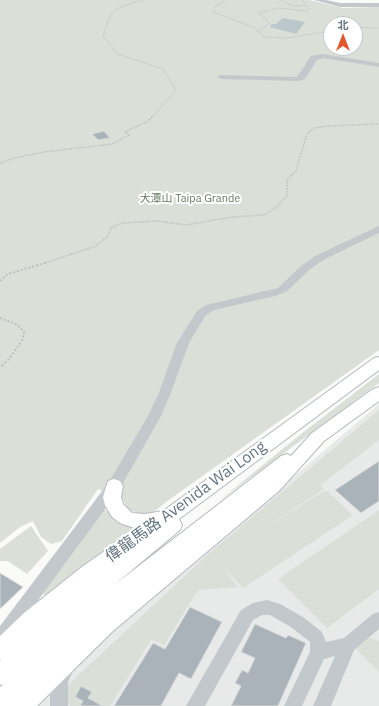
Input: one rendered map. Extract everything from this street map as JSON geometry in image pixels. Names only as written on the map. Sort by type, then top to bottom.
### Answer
[{"type":"main road","name":"偉龍馬路 Avenida Wai Long","points":[[0,650],[31,620],[90,572],[181,508],[379,362]]},
{"type":"main road","points":[[0,702],[90,615],[222,510],[379,393]]},
{"type":"main road","points":[[0,675],[67,612],[298,421]]},
{"type":"main road","points":[[21,706],[80,649],[161,578],[274,486],[318,437]]},
{"type":"main road","points":[[114,486],[112,497],[114,505],[122,515],[135,521],[146,522],[156,520],[181,508]]},
{"type":"street","points":[[317,0],[340,5],[379,4]]},
{"type":"street","points":[[221,76],[299,79],[302,77],[314,58],[323,56],[379,66]]},
{"type":"street","points":[[0,639],[114,486],[154,416],[164,395],[183,343],[201,314],[210,307],[275,293],[282,290],[304,269],[319,258],[379,229]]},
{"type":"street","points":[[195,706],[247,615],[252,610],[259,608],[274,609],[297,622],[317,645],[348,645],[377,626]]},
{"type":"street","points":[[293,706],[317,645]]},
{"type":"street","points":[[322,706],[348,645]]},
{"type":"street","points":[[59,706],[59,682],[67,664],[80,649]]},
{"type":"path","points":[[0,163],[14,158],[44,152],[119,141],[129,134],[125,132],[148,121],[176,90],[163,69],[118,54],[103,36],[110,16],[118,8],[142,0]]},
{"type":"path","points":[[225,0],[216,6],[213,12],[258,31],[263,36],[281,39],[323,32]]},
{"type":"path","points":[[281,0],[292,6],[306,6]]},
{"type":"path","points":[[258,31],[270,23],[259,13],[262,10],[277,8],[307,11],[309,8],[303,0]]},
{"type":"path","points":[[363,27],[379,28]]},
{"type":"path","points":[[0,281],[8,274],[73,255],[96,246],[108,236],[111,228],[122,223],[158,221],[186,225],[232,217],[264,215],[277,207],[287,196],[287,180],[296,171],[308,134],[314,128],[326,126],[379,124]]},
{"type":"path","points":[[0,318],[18,325],[24,332],[22,341],[8,360],[0,367]]},
{"type":"shaded area","points":[[283,18],[305,22],[296,34],[270,27],[272,24],[276,24]]},
{"type":"shaded area","points":[[379,404],[379,706],[34,706],[92,648]]},
{"type":"green space","name":"大潭山 Taipa Grande","points":[[0,0],[309,0],[343,8],[379,7],[379,350],[155,511],[143,515],[129,510],[122,499],[98,489],[62,541],[51,544],[41,537],[33,521],[20,527],[0,543]]},
{"type":"green space","points":[[379,374],[379,383],[215,504],[301,434]]},
{"type":"green space","points":[[379,410],[379,440],[320,485],[324,489],[265,528],[326,490],[353,515],[243,588],[221,565],[238,587],[198,590],[164,645],[151,640],[110,706],[70,706],[66,702],[67,686],[206,556]]},
{"type":"green space","points":[[104,509],[122,522],[135,527],[51,592],[44,595],[43,593]]},
{"type":"green space","points":[[379,510],[379,589],[327,628],[278,579]]},
{"type":"green space","points":[[31,526],[48,551],[27,574],[8,561],[0,561],[0,549]]},
{"type":"green space","points":[[366,638],[379,641],[379,672],[353,646]]},
{"type":"building","points":[[104,131],[110,138],[98,140],[92,134]]},
{"type":"building","points":[[379,461],[379,501],[361,513],[335,490]]},
{"type":"building","points":[[0,573],[23,587],[0,609]]},
{"type":"building","points":[[190,607],[222,622],[191,679],[179,673],[161,706],[114,706],[153,643],[165,649]]},
{"type":"building","points":[[255,624],[286,638],[288,635],[306,643],[278,706],[231,706],[241,686],[235,683],[242,670],[248,673],[255,658],[241,652]]},
{"type":"building","points":[[81,686],[92,692],[88,698],[103,706],[80,706],[83,701],[75,697]]}]
